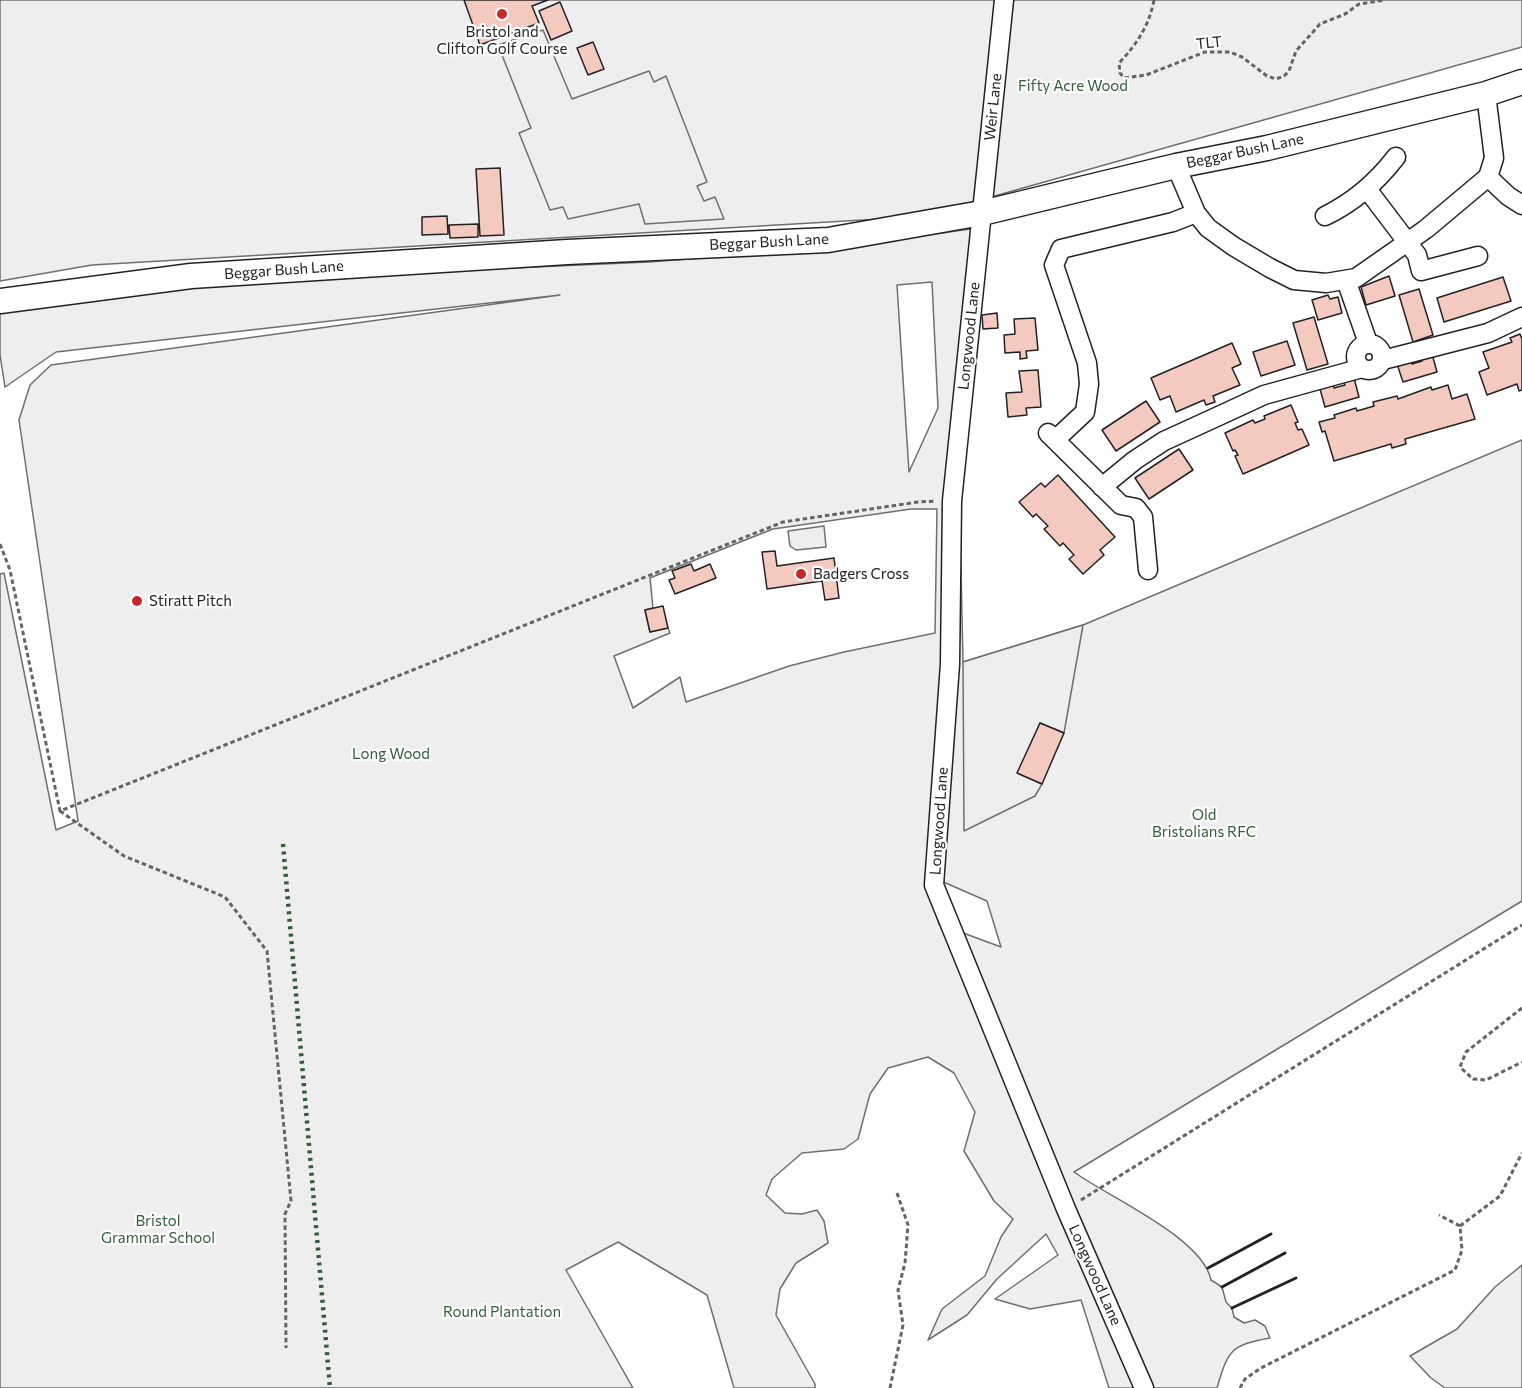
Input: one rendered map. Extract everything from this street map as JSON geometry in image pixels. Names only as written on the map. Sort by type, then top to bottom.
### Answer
[{"type":"main road","name":"Beggar Bush Lane","points":[[0,301],[191,276],[567,252],[828,240],[982,213],[1176,166],[1268,148],[1486,94],[1522,82]]},
{"type":"street","name":"Weir Lane","points":[[982,213],[1004,0]]},
{"type":"street","points":[[1176,166],[1196,213],[1208,228],[1233,246],[1294,280],[1326,283],[1356,278],[1408,243],[1488,177],[1494,158],[1486,94]]},
{"type":"street","points":[[1325,216],[1347,204],[1367,189],[1396,158]]},
{"type":"street","points":[[1488,177],[1508,196],[1522,205]]},
{"type":"street","points":[[1367,189],[1417,255],[1421,272],[1478,256]]},
{"type":"street","name":"Longwood Lane","points":[[982,213],[952,501],[950,664],[934,885],[1066,1209],[1144,1388]]},
{"type":"street","points":[[1148,570],[1143,517],[1136,508],[1121,506],[1051,436],[1085,412],[1089,384],[1087,363],[1054,265],[1061,249],[1173,222],[1196,213]]},
{"type":"street","points":[[1346,280],[1368,343]]},
{"type":"street","points":[[1383,360],[1488,333],[1522,316]]},
{"type":"street","points":[[1102,487],[1135,460],[1164,441],[1264,395],[1362,368],[1371,370],[1379,367],[1383,360],[1382,351],[1376,345],[1368,343],[1360,346],[1356,354],[1356,362],[1362,368]]},
{"type":"path","name":"TLT","points":[[1154,0],[1149,23],[1141,38],[1119,63],[1119,73],[1124,78],[1146,75],[1205,52],[1230,52],[1242,57],[1267,76],[1276,79],[1289,71],[1296,51],[1320,24],[1344,14],[1359,4],[1384,0]]},
{"type":"path","points":[[60,812],[783,522],[918,502],[952,501]]},
{"type":"path","points":[[0,544],[10,570],[60,812],[124,856],[225,897],[267,951],[291,1201],[285,1214],[286,1348]]},
{"type":"path","points":[[1066,1209],[1522,925]]},
{"type":"path","points":[[1522,1008],[1466,1052],[1460,1067],[1473,1079],[1486,1080],[1522,1062]]},
{"type":"path","points":[[1460,1226],[1500,1196],[1522,1153]]},
{"type":"path","points":[[890,1388],[903,1325],[898,1290],[905,1263],[908,1225],[897,1193]]},
{"type":"path","points":[[1439,1215],[1460,1226]]},
{"type":"path","points":[[1240,1388],[1245,1379],[1262,1368],[1455,1270],[1462,1250],[1460,1226]]},
{"type":"green space","name":"Fifty Acre Wood","points":[[0,0],[1522,0],[1522,47],[914,217],[92,265],[0,281]]},
{"type":"green space","points":[[985,227],[959,477],[963,662],[1083,625],[1522,440],[1522,901],[1074,1172],[1152,1219],[1191,1248],[1204,1264],[1211,1280],[1222,1287],[1226,1302],[1232,1308],[1234,1317],[1244,1323],[1255,1320],[1265,1326],[1270,1338],[1246,1344],[1233,1352],[1224,1366],[1217,1388],[1109,1388],[1081,1300],[1030,1309],[995,1299],[1058,1255],[1046,1234],[997,1279],[967,1315],[928,1340],[942,1309],[985,1276],[1001,1237],[1013,1219],[994,1201],[964,1151],[975,1112],[954,1073],[928,1057],[888,1068],[870,1094],[858,1139],[844,1149],[802,1153],[772,1179],[766,1195],[785,1213],[802,1214],[817,1210],[824,1221],[828,1243],[796,1263],[780,1289],[776,1315],[815,1384],[815,1388],[734,1388],[707,1295],[618,1242],[566,1270],[633,1388],[0,1388],[0,574],[4,573],[56,830],[78,821],[19,420],[30,385],[51,365],[560,295],[56,352],[5,387],[0,355],[0,310],[88,292],[330,276],[649,262],[840,247]],"holes":[[[932,282],[938,408],[909,472],[897,285]],[[911,509],[937,509],[935,633],[789,666],[686,702],[680,677],[633,708],[614,656],[670,633],[668,628],[650,632],[645,610],[653,608],[650,578],[773,529]],[[925,874],[987,901],[1001,947],[939,924]]]},
{"type":"green space","points":[[824,526],[826,547],[796,550],[790,546],[788,531]]},
{"type":"green space","points":[[1522,1265],[1522,1388],[1445,1388],[1431,1378],[1410,1356],[1457,1329],[1495,1287]]},
{"type":"shaded area","points":[[543,30],[572,99],[649,71],[654,82],[666,76],[707,182],[697,186],[704,201],[715,197],[724,219],[645,224],[639,204],[568,219],[563,207],[550,210],[519,133],[531,128],[498,45]]},
{"type":"shaded area","points":[[1083,625],[1064,733],[1040,723],[1018,773],[1042,784],[1035,796],[964,831],[963,662]]},
{"type":"building","name":"Bristol and Clifton Golf Course","points":[[464,0],[548,0],[532,6],[539,23],[480,45]]},
{"type":"building","points":[[560,2],[572,31],[551,40],[539,11]]},
{"type":"building","points":[[593,42],[604,69],[588,75],[577,48]]},
{"type":"building","points":[[500,168],[504,235],[480,236],[476,169]]},
{"type":"building","points":[[447,216],[448,234],[422,235],[422,217]]},
{"type":"building","points":[[478,224],[478,237],[450,238],[449,225]]},
{"type":"building","points":[[1389,276],[1395,296],[1366,305],[1361,287]]},
{"type":"building","points":[[1503,277],[1511,301],[1444,322],[1437,298]]},
{"type":"building","points":[[1419,289],[1433,335],[1413,342],[1399,295]]},
{"type":"building","points":[[1328,295],[1330,299],[1338,297],[1342,313],[1318,320],[1312,300]]},
{"type":"building","points":[[997,313],[998,328],[983,329],[982,315]]},
{"type":"building","points":[[1314,317],[1328,364],[1307,370],[1293,323]]},
{"type":"building","points":[[1035,318],[1038,350],[1026,351],[1027,358],[1020,359],[1020,352],[1005,353],[1004,335],[1015,334],[1014,319]]},
{"type":"building","points":[[1520,334],[1522,339],[1522,390],[1519,391],[1517,384],[1487,395],[1479,372],[1489,368],[1483,352],[1512,342],[1510,338]]},
{"type":"building","points":[[1287,341],[1295,365],[1261,376],[1253,352]]},
{"type":"building","points":[[1232,343],[1241,364],[1232,368],[1240,385],[1213,396],[1215,402],[1206,405],[1204,400],[1176,412],[1170,396],[1160,400],[1151,378]]},
{"type":"building","points":[[1432,354],[1437,372],[1403,382],[1397,364],[1411,361],[1412,364],[1422,361],[1421,357]]},
{"type":"building","points":[[1038,370],[1041,407],[1026,408],[1027,415],[1008,417],[1006,393],[1022,392],[1019,371]]},
{"type":"building","points":[[1354,378],[1359,397],[1325,407],[1320,389],[1333,385],[1334,388],[1345,385],[1343,381]]},
{"type":"building","points":[[1448,385],[1452,399],[1467,394],[1475,419],[1405,439],[1406,444],[1392,448],[1391,444],[1334,461],[1325,431],[1322,432],[1319,422],[1335,418],[1334,415],[1356,408],[1357,411],[1374,406],[1373,402],[1397,396],[1398,399],[1431,387],[1432,390]]},
{"type":"building","points":[[1146,401],[1160,422],[1116,451],[1102,430]]},
{"type":"building","points":[[1291,405],[1298,422],[1295,423],[1298,430],[1302,429],[1309,445],[1243,474],[1235,456],[1238,455],[1235,450],[1233,451],[1225,433],[1253,420],[1255,423],[1265,419],[1264,416]]},
{"type":"building","points":[[1179,449],[1193,470],[1149,499],[1135,478]]},
{"type":"building","points":[[1058,475],[1115,537],[1100,550],[1104,555],[1083,574],[1069,559],[1074,555],[1063,543],[1060,546],[1044,529],[1048,526],[1036,514],[1033,517],[1019,502],[1041,483],[1045,487]]},
{"type":"building","name":"Badgers Cross","points":[[775,551],[777,566],[834,558],[839,598],[825,600],[822,581],[767,589],[762,552]]},
{"type":"building","points":[[691,564],[694,571],[710,564],[716,578],[675,594],[669,580],[675,578],[672,571]]},
{"type":"building","points":[[663,606],[668,628],[650,632],[645,610]]},
{"type":"building","points":[[1040,723],[1064,733],[1042,784],[1017,773]]},
{"type":"hedge","points":[[283,844],[330,1388]]},
{"type":"wall","points":[[1208,1268],[1271,1234]]},
{"type":"wall","points":[[1222,1287],[1285,1253]]},
{"type":"wall","points":[[1232,1308],[1296,1278]]},
{"type":"place","name":"Bristol and Clifton Golf Course","points":[[502,14]]},
{"type":"place","name":"Badgers Cross","points":[[801,574]]},
{"type":"place","name":"Stiratt Pitch","points":[[137,601]]},
{"type":"park label","name":"Long Wood","points":[[391,754]]},
{"type":"park label","name":"Old Bristolians RFC","points":[[1204,824]]},
{"type":"park label","name":"Bristol Grammar School","points":[[158,1230]]},
{"type":"park label","name":"Round Plantation","points":[[502,1312]]}]
